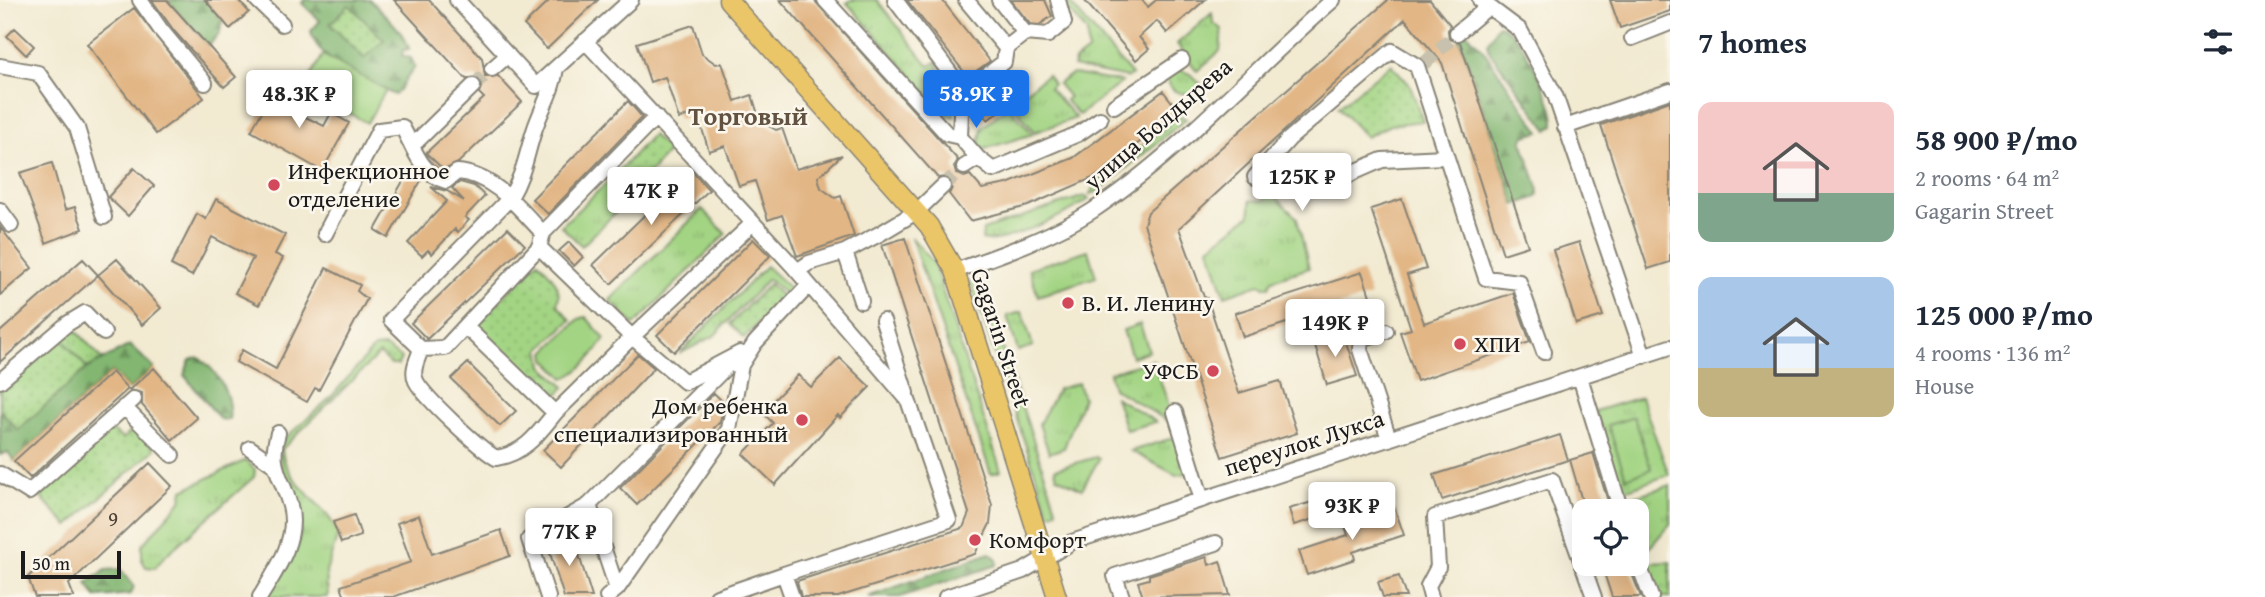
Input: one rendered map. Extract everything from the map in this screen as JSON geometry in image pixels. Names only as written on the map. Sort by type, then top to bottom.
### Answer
[{"type":"main road","name":"Gagarin Street","points":[[728,0],[929,226],[955,271],[1057,597]]},
{"type":"street","points":[[141,0],[161,30],[205,83]]},
{"type":"street","points":[[257,0],[282,24]]},
{"type":"street","points":[[457,0],[536,86],[622,3]]},
{"type":"street","points":[[825,0],[947,134],[960,137],[978,158],[993,170],[1078,134],[1100,119]]},
{"type":"street","points":[[895,0],[962,89],[960,137]]},
{"type":"street","points":[[966,0],[1006,48]]},
{"type":"street","points":[[999,0],[1025,33]]},
{"type":"street","points":[[962,89],[973,86],[1004,62],[1006,48],[1025,33],[1048,35],[1065,22],[1058,0]]},
{"type":"street","name":"улица Болдырева","points":[[955,271],[1019,248],[1071,222],[1110,197],[1148,168],[1333,0]]},
{"type":"street","points":[[1457,33],[1483,4],[1520,30],[1529,42],[1555,95],[1644,356]]},
{"type":"street","points":[[1632,38],[1670,23]]},
{"type":"street","points":[[585,41],[797,271],[908,400]]},
{"type":"street","points":[[1255,177],[1289,139],[1392,51],[1421,65],[1445,157],[1486,278],[1519,282],[1544,352]]},
{"type":"street","points":[[492,69],[508,55]]},
{"type":"street","points":[[1114,106],[1182,60]]},
{"type":"street","points":[[0,66],[38,73],[77,128],[104,217]]},
{"type":"street","points":[[556,68],[554,83],[534,130],[524,174],[510,198],[391,320],[421,349],[445,348],[656,117]]},
{"type":"street","points":[[413,145],[472,86]]},
{"type":"street","points":[[1565,127],[1670,91]]},
{"type":"street","points":[[325,234],[380,130],[402,127],[413,145],[415,156],[437,179],[446,181],[457,172],[475,173],[510,198],[541,240],[632,337],[685,382],[740,354]]},
{"type":"street","points":[[1320,187],[1382,160],[1445,157]]},
{"type":"street","points":[[964,167],[978,158]]},
{"type":"street","points":[[797,271],[809,263],[845,252],[916,212],[943,186]]},
{"type":"street","points":[[0,210],[11,225]]},
{"type":"street","points":[[421,349],[414,371],[415,380],[426,394],[496,458],[509,456],[527,446],[555,413],[632,337],[753,223]]},
{"type":"street","points":[[845,252],[861,301]]},
{"type":"street","points":[[612,593],[729,429],[741,365],[755,343],[809,285]]},
{"type":"street","points":[[0,381],[67,324],[85,313],[104,333]]},
{"type":"street","points":[[718,597],[949,520],[883,321]]},
{"type":"street","points":[[466,327],[555,413]]},
{"type":"street","points":[[1386,331],[1361,339],[1360,349],[1389,439]]},
{"type":"street","points":[[548,597],[529,539],[589,505],[740,354],[755,343]]},
{"type":"street","name":"переулок Лукса","points":[[946,597],[1023,571],[1072,542],[1670,347]]},
{"type":"street","points":[[1580,376],[1617,499]]},
{"type":"street","points":[[0,474],[29,492],[129,403],[172,455]]},
{"type":"street","points":[[1175,412],[1202,500]]},
{"type":"street","points":[[260,597],[280,562],[291,535],[291,507],[273,464],[278,433]]},
{"type":"street","points":[[250,448],[273,464]]},
{"type":"street","points":[[1431,597],[1428,586],[1438,568],[1435,517],[1552,480],[1594,597]]},
{"type":"street","points":[[589,505],[612,593]]},
{"type":"street","points":[[1122,597],[1115,576],[1216,543]]},
{"type":"street","points":[[784,574],[792,597]]},
{"type":"street","points":[[1643,576],[1651,597]]},
{"type":"green space","points":[[167,0],[205,0],[223,21],[219,34],[208,46]]},
{"type":"green space","points":[[304,0],[370,0],[387,16],[409,49],[403,50],[402,56],[411,58],[415,67],[395,95],[345,69],[322,52],[311,31],[320,21],[302,3]]},
{"type":"green space","points":[[851,0],[877,0],[929,66],[936,62],[953,93],[954,117],[947,115],[847,3]]},
{"type":"green space","points":[[1067,0],[1132,75],[1127,78],[1073,67],[1075,61],[1088,51],[1087,32],[1067,8]]},
{"type":"green space","points":[[349,5],[384,40],[364,58],[330,24]]},
{"type":"green space","points":[[1212,13],[1213,23],[1222,29],[1220,51],[1197,71],[1177,44]]},
{"type":"green space","points":[[1498,25],[1507,29],[1516,39],[1535,68],[1553,115],[1554,125],[1548,130],[1490,52],[1487,44]]},
{"type":"green space","points":[[1466,32],[1481,47],[1540,132],[1525,136],[1522,141],[1539,190],[1537,197],[1515,205],[1459,38]]},
{"type":"green space","points":[[323,55],[386,90],[367,123],[304,88]]},
{"type":"green space","points":[[1391,64],[1410,85],[1423,121],[1390,125],[1366,137],[1338,107]]},
{"type":"green space","points":[[1178,69],[1190,74],[1201,84],[1196,94],[1181,93],[1168,83],[1167,77]]},
{"type":"green space","points":[[1072,74],[1122,82],[1079,115],[1065,100],[1069,97],[1058,84]]},
{"type":"green space","points":[[1047,75],[1053,84],[1049,88],[1076,118],[1035,132],[1011,103]]},
{"type":"green space","points":[[1008,106],[1033,134],[978,151],[982,128]]},
{"type":"green space","points":[[1180,115],[1186,119],[1097,192],[1090,194],[1095,184]]},
{"type":"green space","points":[[652,135],[669,151],[635,189],[617,173]]},
{"type":"green space","points":[[612,178],[631,197],[582,246],[561,226]]},
{"type":"green space","points":[[1272,193],[1297,218],[1309,268],[1272,280],[1269,287],[1259,284],[1225,296],[1209,247],[1250,215],[1250,200],[1262,201]]},
{"type":"green space","points":[[1084,196],[1089,199],[1036,227],[1004,238],[982,240],[983,230]]},
{"type":"green space","points":[[702,209],[726,234],[634,325],[610,300]]},
{"type":"green space","points":[[911,237],[933,262],[1001,471],[991,474]]},
{"type":"green space","points":[[1088,250],[1096,277],[1038,296],[1029,269]]},
{"type":"green space","points":[[538,261],[554,280],[559,292],[557,304],[571,320],[540,349],[543,366],[565,387],[553,399],[476,325]]},
{"type":"green space","points":[[766,266],[792,290],[787,295],[768,279],[714,336],[679,354]]},
{"type":"green space","points":[[979,278],[1057,511],[1049,514],[970,281]]},
{"type":"green space","points":[[769,284],[783,297],[744,338],[730,324]]},
{"type":"green space","points":[[1022,312],[1033,346],[1018,351],[1007,316]]},
{"type":"green space","points":[[586,317],[605,339],[582,367],[564,378],[546,359],[545,352],[579,319]]},
{"type":"green space","points":[[1140,324],[1149,351],[1132,357],[1123,330]]},
{"type":"green space","points":[[73,327],[104,361],[87,368],[60,337]]},
{"type":"green space","points":[[60,337],[87,368],[18,430],[0,410],[0,390]]},
{"type":"green space","points":[[130,345],[154,368],[129,390],[112,372],[14,461],[8,452],[0,455],[0,410],[18,430],[87,368]]},
{"type":"green space","points":[[385,347],[401,358],[398,365],[391,365],[380,354],[282,449],[290,473],[333,523],[338,534],[326,572],[328,597],[266,597],[291,561],[300,537],[298,510],[282,469],[280,443],[331,397],[374,348]]},
{"type":"green space","points":[[198,357],[212,369],[222,384],[228,402],[229,420],[220,419],[184,375],[190,360]]},
{"type":"green space","points":[[1153,360],[1176,426],[1113,388],[1109,373]]},
{"type":"green space","points":[[1078,383],[1083,398],[1064,448],[1049,453],[1039,424],[1058,389]]},
{"type":"green space","points":[[1115,397],[1156,422],[1126,430]]},
{"type":"green space","points":[[1641,397],[1669,475],[1622,491],[1595,411]]},
{"type":"green space","points":[[1634,417],[1651,469],[1626,478],[1608,425]]},
{"type":"green space","points":[[109,428],[123,439],[134,428],[155,449],[68,526],[39,495],[45,485]]},
{"type":"green space","points":[[1176,437],[1187,473],[1176,475],[1131,451]]},
{"type":"green space","points":[[1096,457],[1099,459],[1082,489],[1057,477],[1055,469]]},
{"type":"green space","points":[[246,460],[255,470],[254,477],[155,568],[146,567],[142,560],[142,545],[181,501],[183,490]]},
{"type":"green space","points":[[1670,485],[1670,524],[1649,548],[1649,499],[1625,499]]},
{"type":"green space","points":[[990,553],[997,559],[997,565],[900,597],[868,597]]},
{"type":"green space","points":[[1670,562],[1670,597],[1658,597],[1649,563]]},
{"type":"green space","points":[[120,569],[134,586],[131,594],[96,597],[87,583],[106,570]]},
{"type":"building","points":[[152,0],[167,0],[236,77],[224,87],[175,32]]},
{"type":"building","points":[[205,0],[238,0],[249,12],[230,29]]},
{"type":"building","points":[[394,0],[429,0],[482,58],[485,76],[498,76],[522,102],[458,163],[444,170],[426,153],[484,98],[479,93],[482,83],[475,77],[466,79]]},
{"type":"building","points":[[550,0],[598,0],[547,49],[524,25]]},
{"type":"building","points":[[780,0],[814,0],[958,160],[954,167],[956,173],[964,177],[970,175],[982,189],[1007,184],[1073,158],[1163,91],[1179,111],[1097,176],[1028,206],[970,221],[949,194],[952,188],[950,180],[945,177],[938,178]]},
{"type":"building","points":[[907,0],[942,0],[990,61],[968,77]]},
{"type":"building","points":[[1011,0],[1045,0],[1052,16],[1039,25],[1030,24]]},
{"type":"building","points":[[1084,0],[1142,0],[1148,7],[1156,0],[1205,0],[1167,33],[1157,21],[1139,37],[1149,49],[1136,60]]},
{"type":"building","points":[[1388,0],[1430,0],[1451,26],[1448,30],[1449,39],[1460,42],[1528,246],[1503,254],[1442,63],[1405,19],[1179,228],[1204,297],[1207,298],[1239,393],[1280,381],[1297,433],[1222,457],[1144,224],[1148,212]]},
{"type":"building","points":[[1610,0],[1670,0],[1670,11],[1620,28]]},
{"type":"building","points":[[134,8],[204,98],[156,134],[87,44]]},
{"type":"building","points":[[693,25],[702,54],[716,64],[722,63],[735,101],[752,95],[760,121],[776,130],[782,128],[796,169],[842,155],[818,177],[821,188],[835,198],[841,196],[854,236],[797,256],[782,215],[768,220],[755,181],[739,186],[725,146],[709,151],[697,113],[679,119],[665,77],[650,82],[637,43]]},
{"type":"building","points":[[15,28],[34,46],[26,55],[7,36]]},
{"type":"building","points":[[277,85],[298,97],[291,110],[324,126],[331,113],[349,123],[322,171],[251,131]]},
{"type":"building","points":[[982,93],[998,112],[988,120],[972,102]]},
{"type":"building","points":[[628,101],[642,117],[548,214],[532,199]]},
{"type":"building","points":[[1670,101],[1670,262],[1648,269],[1601,125]]},
{"type":"building","points":[[52,163],[65,210],[75,207],[83,229],[46,243],[20,173]]},
{"type":"building","points":[[1301,164],[1311,175],[1295,190],[1285,180]]},
{"type":"building","points":[[134,168],[154,186],[128,216],[108,197]]},
{"type":"building","points":[[410,169],[422,179],[388,238],[375,230]]},
{"type":"building","points":[[691,170],[709,190],[611,284],[593,265]]},
{"type":"building","points":[[460,182],[474,186],[485,196],[465,217],[469,220],[458,232],[455,229],[432,254],[428,250],[422,256],[408,243],[447,201],[431,187],[447,191],[464,201],[452,188]]},
{"type":"building","points":[[216,199],[285,235],[275,254],[283,258],[259,305],[235,293],[253,258],[212,237],[192,276],[171,265],[197,214],[206,219]]},
{"type":"building","points":[[1402,199],[1426,269],[1407,275],[1424,323],[1513,293],[1530,342],[1417,381],[1400,332],[1411,329],[1371,209]]},
{"type":"building","points":[[0,227],[32,268],[0,295]]},
{"type":"building","points":[[508,228],[525,245],[427,339],[411,323]]},
{"type":"building","points":[[905,238],[992,505],[990,524],[975,554],[838,597],[801,597],[797,581],[963,528],[969,513],[882,245]]},
{"type":"building","points":[[753,239],[770,256],[674,352],[657,335]]},
{"type":"building","points":[[569,242],[583,257],[574,266],[559,251]]},
{"type":"building","points":[[1579,242],[1603,316],[1576,324],[1553,250]]},
{"type":"building","points":[[83,259],[98,275],[0,362],[0,332]]},
{"type":"building","points":[[117,259],[161,308],[142,325],[98,275]]},
{"type":"building","points":[[326,268],[360,285],[357,291],[367,299],[319,390],[315,388],[307,402],[236,362],[242,350],[276,369]]},
{"type":"building","points":[[1362,272],[1370,296],[1243,337],[1235,313]]},
{"type":"building","points":[[1343,333],[1357,376],[1327,385],[1314,342]]},
{"type":"building","points":[[638,354],[654,368],[561,467],[543,450]]},
{"type":"building","name":"Дом ребенка специализированный","points":[[840,358],[870,387],[840,418],[838,415],[775,485],[743,454],[773,423],[762,412],[798,375],[811,387]]},
{"type":"building","points":[[468,363],[516,411],[500,426],[451,379]]},
{"type":"building","points":[[154,368],[197,418],[172,440],[142,405],[142,393],[129,390]]},
{"type":"building","points":[[112,372],[128,389],[30,478],[14,461]]},
{"type":"building","points":[[714,393],[724,403],[720,422],[637,505],[620,488]]},
{"type":"building","points":[[1560,435],[1568,460],[1442,500],[1434,475]]},
{"type":"building","points":[[1593,453],[1607,499],[1581,499],[1570,460]]},
{"type":"building","points":[[150,463],[172,486],[69,584],[74,597],[35,597],[28,577]]},
{"type":"building","points":[[1322,499],[1327,515],[1294,525],[1289,509]]},
{"type":"building","points":[[1395,509],[1404,535],[1353,552],[1355,559],[1307,575],[1299,551],[1348,535],[1345,526]]},
{"type":"building","points":[[354,515],[361,536],[341,543],[333,522]]},
{"type":"building","points":[[419,515],[432,554],[501,530],[510,556],[393,597],[345,597],[341,586],[411,562],[397,523]]},
{"type":"building","points":[[573,536],[592,597],[564,597],[547,544]]},
{"type":"building","points":[[1207,557],[1209,565],[1220,561],[1230,595],[1143,597],[1138,582],[1149,579],[1149,575]]},
{"type":"building","points":[[1399,576],[1406,597],[1383,597],[1378,582]]},
{"type":"building","points":[[1605,576],[1633,576],[1641,597],[1612,597]]},
{"type":"tunnel","points":[[1424,64],[1457,33]]},
{"type":"tunnel","points":[[473,86],[492,69]]},
{"type":"tunnel","points":[[943,186],[964,167]]},
{"type":"place","name":"Инфекционное отделение","points":[[274,185]]},
{"type":"place","name":"В. И. Ленину","points":[[1068,303]]},
{"type":"place","name":"ХПИ","points":[[1460,344]]},
{"type":"place","name":"УФСБ","points":[[1213,371]]},
{"type":"place","name":"Дом ребенка специализированный","points":[[802,420]]},
{"type":"place","name":"Комфорт","points":[[975,540]]},
{"type":"district","name":"Торговый","points":[[748,116]]}]
